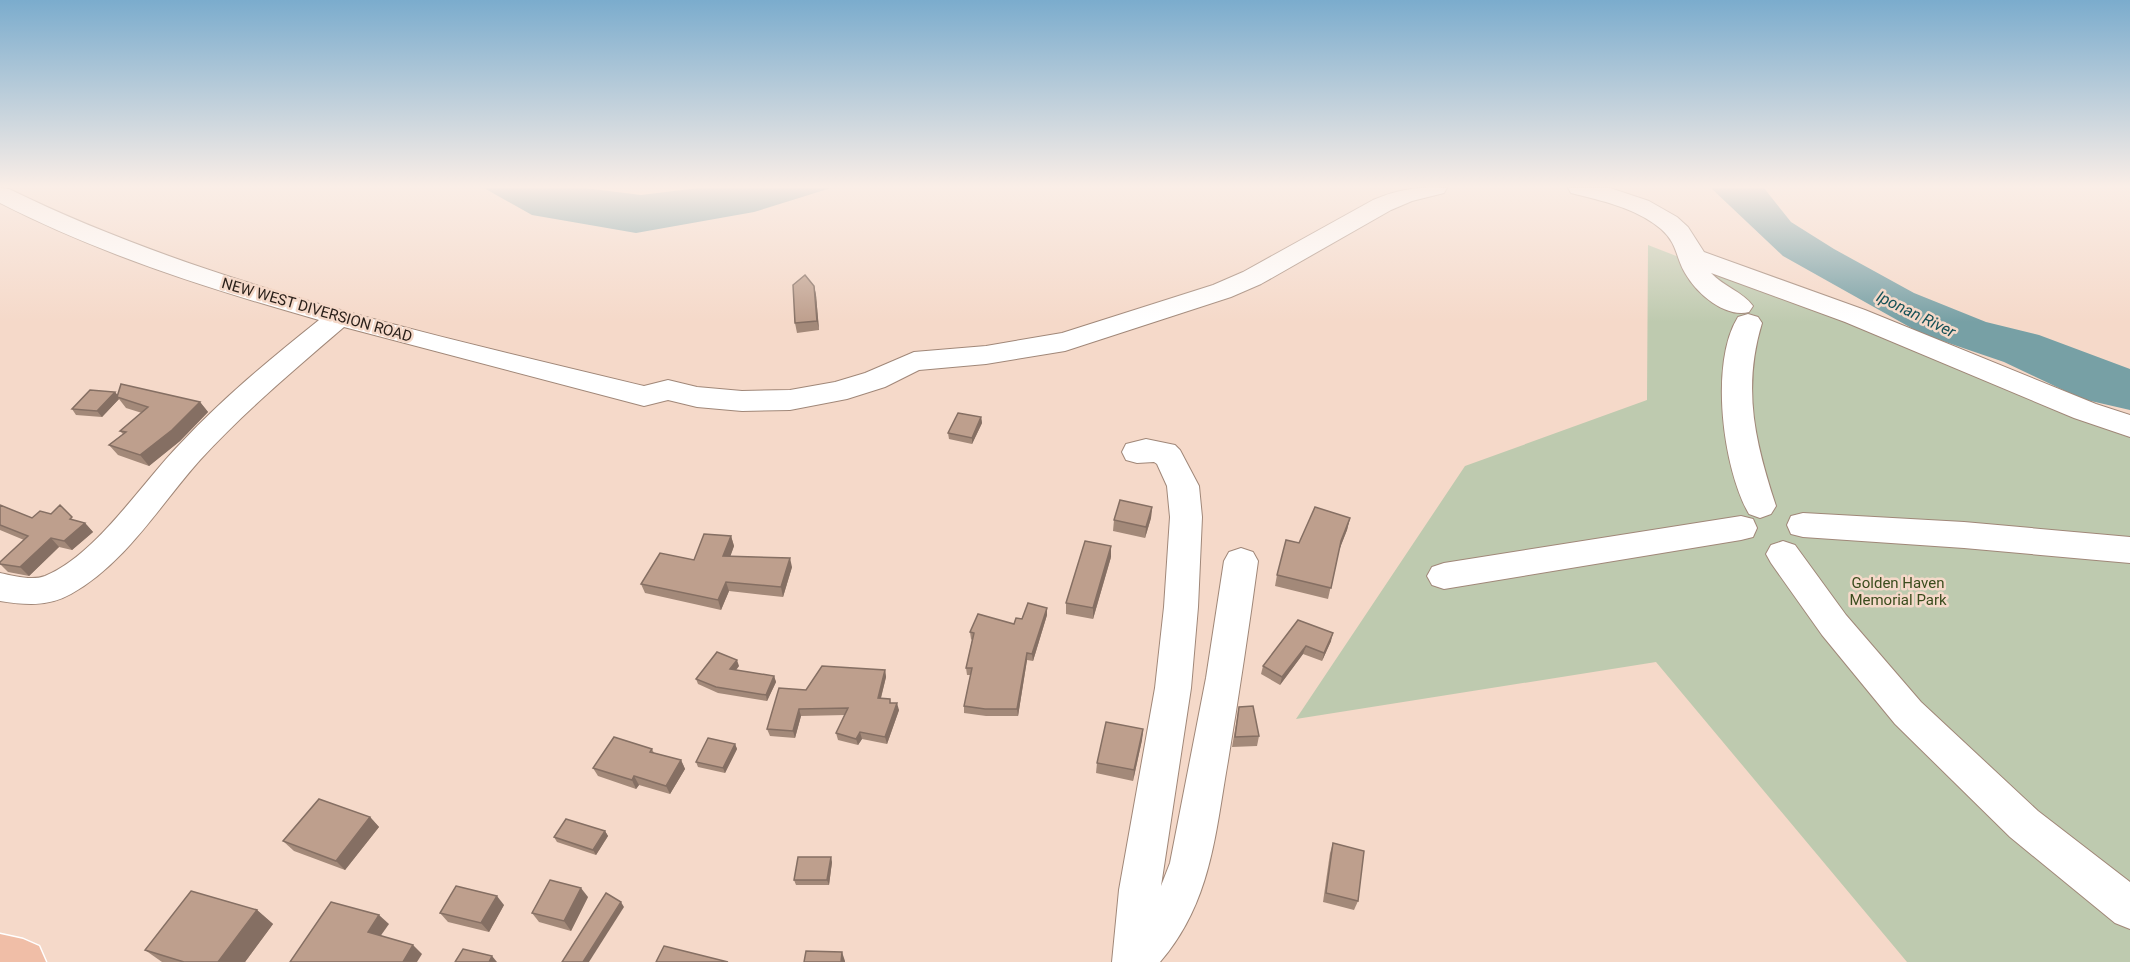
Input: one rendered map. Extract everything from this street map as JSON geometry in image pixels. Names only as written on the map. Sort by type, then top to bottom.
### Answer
[{"type":"main road","points":[[0,957],[22,962]]},
{"type":"street","name":"NEW WEST DIVERSION ROAD","points":[[86,233],[221,284],[453,348],[657,388]]},
{"type":"street","name":"NEW WEST DIVERSION ROAD","points":[[144,233],[243,269],[471,331],[657,388]]},
{"type":"street","points":[[657,388],[697,397],[742,401],[790,400],[847,389],[875,380],[914,361],[986,354],[1065,342],[1222,291],[1261,273],[1332,233]]},
{"type":"street","points":[[1678,233],[1687,243],[1698,272],[1707,284],[1744,315],[1734,394],[1744,454],[1753,542],[1762,548],[1793,540],[1964,535],[2130,550]]},
{"type":"street","points":[[1693,257],[1855,316],[2085,411],[2130,426]]},
{"type":"street","points":[[0,587],[29,592],[55,586],[90,564],[219,422],[339,316]]},
{"type":"street","points":[[1134,960],[1140,890],[1173,688],[1181,607],[1186,517],[1183,486],[1169,458],[1164,453],[1155,451],[1137,452]]},
{"type":"street","points":[[1443,576],[1751,517],[1788,513],[1793,540],[1834,625],[1908,713],[2024,824],[2130,908]]},
{"type":"street","points":[[1134,960],[1164,925],[1178,898],[1190,863],[1224,678],[1241,561]]},
{"type":"green space","name":"Golden Haven Memorial Park","points":[[1648,245],[1949,362],[2130,437],[2130,962],[1907,962],[1656,662],[1296,719],[1465,466],[1647,400]]},
{"type":"water","name":"Iponan River","points":[[1759,233],[1808,233],[1914,293],[1986,322],[2039,335],[2130,369],[2130,410],[2082,399],[2004,362],[1922,334],[1783,256]]},
{"type":"building","points":[[805,275],[814,286],[817,321],[795,323],[793,285]]},
{"type":"building","points":[[121,384],[200,402],[172,430],[140,455],[109,445],[126,432],[120,431],[148,407],[117,397]]},
{"type":"building","points":[[90,390],[115,392],[97,411],[72,409]]},
{"type":"building","points":[[958,413],[981,417],[972,438],[948,433]]},
{"type":"building","points":[[1120,500],[1152,507],[1146,527],[1114,520]]},
{"type":"building","points":[[0,505],[32,518],[40,511],[51,514],[60,505],[72,517],[70,519],[85,523],[64,541],[51,538],[20,567],[0,564],[28,536],[0,525]]},
{"type":"building","points":[[1315,507],[1350,518],[1341,541],[1331,588],[1277,575],[1286,540],[1299,543]]},
{"type":"building","points":[[704,534],[731,536],[723,556],[790,558],[781,587],[726,582],[718,600],[641,584],[660,553],[694,560]]},
{"type":"building","points":[[1085,541],[1111,546],[1093,608],[1066,603]]},
{"type":"building","points":[[1028,603],[1047,608],[1032,654],[1027,653],[1017,709],[985,709],[964,706],[972,668],[966,668],[974,633],[970,632],[978,614],[1014,624],[1016,618],[1022,619]]},
{"type":"building","points":[[1298,620],[1333,633],[1324,653],[1306,646],[1282,677],[1263,666]]},
{"type":"building","points":[[717,652],[737,660],[730,669],[774,676],[766,695],[716,687],[696,679]]},
{"type":"building","points":[[822,666],[885,670],[878,698],[890,699],[890,703],[897,703],[885,737],[860,732],[856,739],[836,733],[848,708],[799,709],[793,731],[767,729],[779,688],[806,690]]},
{"type":"building","points":[[1253,706],[1259,736],[1235,737],[1239,707]]},
{"type":"building","points":[[1106,722],[1143,729],[1134,770],[1097,763]]},
{"type":"building","points":[[614,737],[652,749],[650,752],[681,760],[666,786],[634,776],[632,780],[593,768]]},
{"type":"building","points":[[708,738],[735,744],[723,768],[696,762]]},
{"type":"building","points":[[319,799],[370,817],[336,861],[283,841]]},
{"type":"building","points":[[566,819],[605,831],[593,850],[554,837]]},
{"type":"building","points":[[1333,843],[1364,851],[1358,901],[1326,893]]},
{"type":"building","points":[[798,857],[831,857],[827,880],[794,880]]},
{"type":"building","points":[[550,880],[581,888],[564,921],[532,913]]},
{"type":"building","points":[[456,886],[497,896],[481,923],[440,913]]},
{"type":"building","points":[[191,891],[257,910],[218,962],[184,962],[145,950]]},
{"type":"building","points":[[606,893],[621,902],[583,962],[562,962]]},
{"type":"building","points":[[331,902],[379,915],[368,932],[413,945],[403,962],[290,962]]},
{"type":"building","points":[[664,946],[728,962],[656,962]]},
{"type":"building","points":[[463,949],[492,956],[489,962],[455,962]]},
{"type":"building","points":[[806,951],[842,952],[841,962],[804,962]]}]
